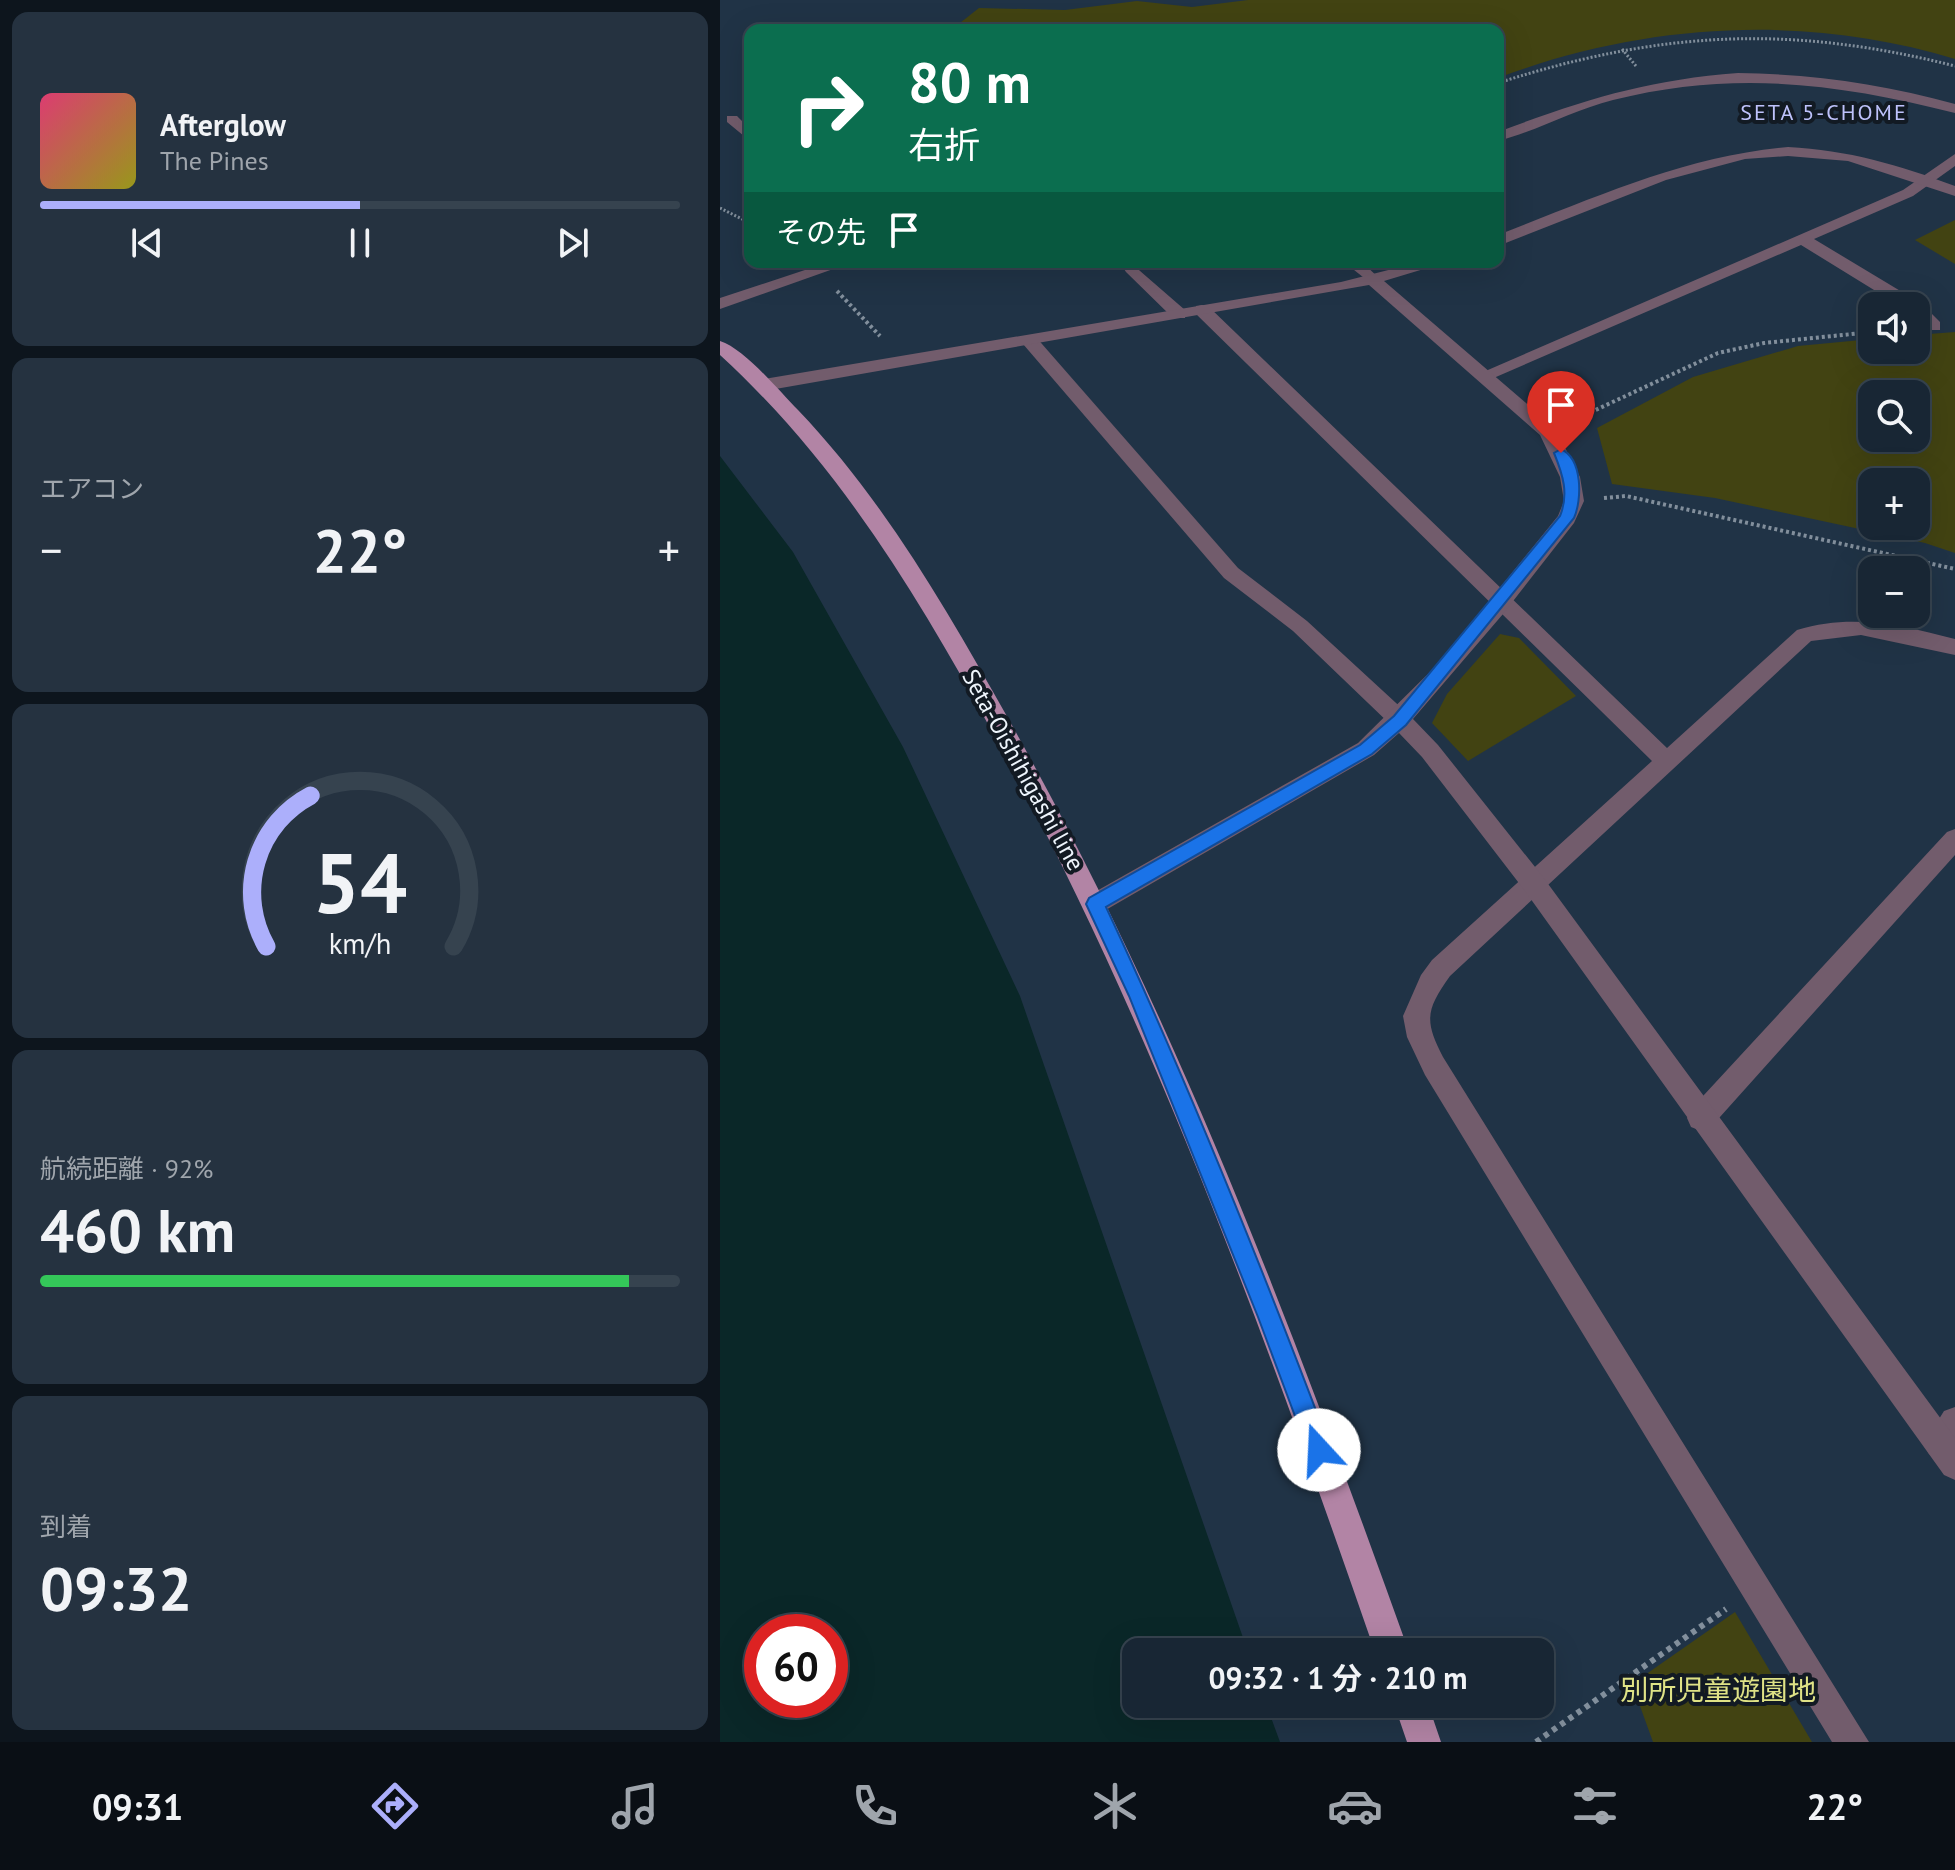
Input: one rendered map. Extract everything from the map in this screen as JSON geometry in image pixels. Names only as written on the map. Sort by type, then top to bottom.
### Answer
[{"type":"main road","name":"Seta-Oishihigashi line","points":[[720,346],[764,385],[844,475],[911,574],[969,669],[1095,904],[1138,996],[1270,1317],[1387,1638]]},
{"type":"main road","points":[[1416,1718],[1424,1742]]},
{"type":"street","points":[[1504,135],[1604,98],[1652,86],[1736,76],[1794,78],[1873,87],[1955,109]]},
{"type":"street","points":[[732,119],[744,131]]},
{"type":"street","points":[[1504,239],[1687,168],[1762,152],[1833,154],[1876,163],[1955,191]]},
{"type":"street","points":[[1483,376],[1908,193],[1955,159]]},
{"type":"street","points":[[1802,239],[1889,292]]},
{"type":"street","points":[[720,304],[827,268]]},
{"type":"street","points":[[1095,904],[1366,749],[1400,720],[1567,518],[1574,501],[1570,477],[1548,432],[1359,268]]},
{"type":"street","points":[[764,385],[1373,280],[1417,268]]},
{"type":"street","points":[[1132,269],[1179,314]]},
{"type":"street","points":[[1202,310],[1665,760]]},
{"type":"street","points":[[1930,322],[1934,326]]},
{"type":"street","points":[[1029,340],[1231,573],[1300,626],[1430,751],[1534,884],[1701,1118],[1950,1443]]},
{"type":"street","points":[[1852,1742],[1434,1066],[1415,1029],[1418,999],[1441,968],[1804,635],[1825,628],[1851,625],[1878,628],[1955,647]]},
{"type":"street","points":[[1701,1118],[1955,839]]},
{"type":"path","points":[[1504,81],[1589,53],[1707,38],[1829,40],[1907,53],[1955,66]]},
{"type":"path","points":[[720,208],[744,220]]},
{"type":"path","points":[[818,271],[904,361]]},
{"type":"path","points":[[1548,432],[1718,353],[1764,343],[1858,333]]},
{"type":"path","points":[[1574,501],[1626,496],[1955,569]]},
{"type":"path","points":[[1536,1742],[1757,1588]]},
{"type":"green space","points":[[1248,0],[1955,0],[1955,59],[1899,44],[1841,35],[1783,30],[1725,31],[1610,45],[1504,76],[1504,24],[959,24],[979,8],[1065,10],[1137,1],[1192,7]]},
{"type":"green space","points":[[1955,220],[1955,264],[1915,240]]},
{"type":"green space","points":[[1955,332],[1955,553],[1911,540],[1930,540],[1930,468],[1858,468],[1858,529],[1715,498],[1612,484],[1597,428],[1693,377],[1798,346],[1858,340],[1858,364],[1930,364],[1930,334]]},
{"type":"green space","points":[[1500,634],[1519,638],[1576,696],[1468,761],[1432,723],[1447,694]]},
{"type":"green space","name":"別所児童遊園地","points":[[1735,1612],[1812,1742],[1653,1742],[1632,1684]]},
{"type":"shaded area","points":[[720,456],[793,552],[903,747],[1020,996],[1243,1638],[1122,1638],[1122,1718],[1271,1718],[1280,1742],[720,1742]]},
{"type":"district","name":"SETA 5-CHOME","points":[[1824,112]]},
{"type":"route","points":[[1319,1450],[1270,1317],[1138,996],[1095,904],[1366,749],[1400,720],[1441,675],[1567,518],[1574,501],[1570,477],[1561,453]]}]
